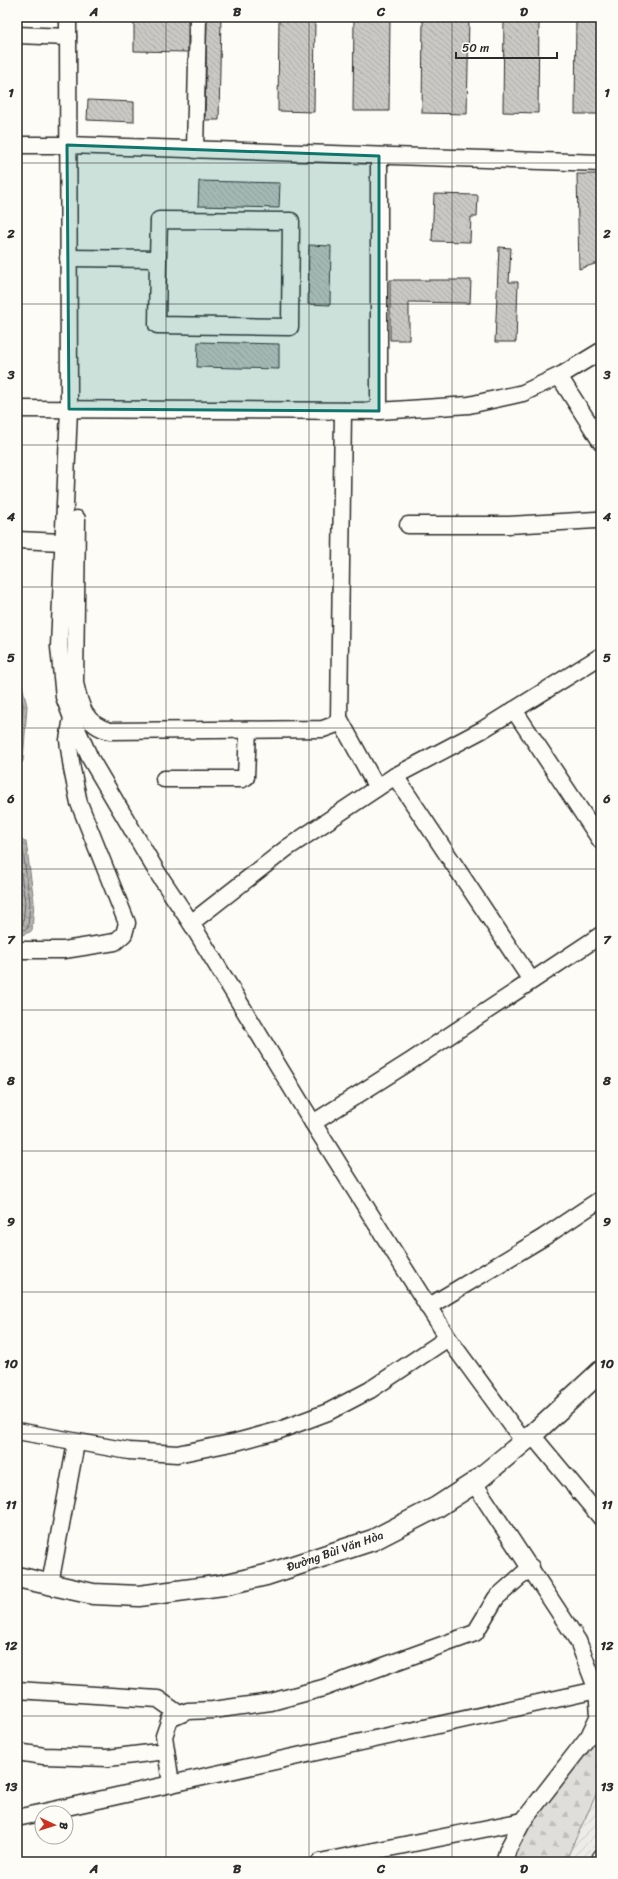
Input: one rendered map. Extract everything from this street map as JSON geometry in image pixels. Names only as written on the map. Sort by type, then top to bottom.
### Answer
[{"type":"main road","name":"Đường Bùi Văn Hòa","points":[[17,1577],[93,1594],[139,1596],[223,1585],[266,1575],[373,1540],[437,1507],[474,1483],[528,1438],[601,1371]]},
{"type":"street","points":[[68,17],[67,145],[69,409],[59,647],[64,696],[90,758],[157,872],[191,923],[313,1123],[448,1338],[528,1438],[601,1518]]},
{"type":"street","points":[[195,150],[198,17]]},
{"type":"street","points":[[17,35],[68,37]]},
{"type":"street","points":[[17,145],[67,145],[601,163]]},
{"type":"street","points":[[379,156],[379,411]]},
{"type":"street","points":[[159,220],[291,221],[290,327],[157,326],[158,259],[159,220]]},
{"type":"street","points":[[68,258],[158,259]]},
{"type":"street","points":[[17,409],[379,411],[469,405],[523,393],[559,376],[601,351]]},
{"type":"street","points":[[559,376],[601,442]]},
{"type":"street","points":[[343,410],[339,718],[377,788]]},
{"type":"street","points":[[77,519],[75,683],[78,698],[87,716],[94,725],[110,731],[323,729],[334,725],[339,718]]},
{"type":"street","points":[[408,525],[509,525],[599,522]]},
{"type":"street","points":[[17,540],[63,542]]},
{"type":"street","points":[[191,923],[287,848],[395,776],[482,730],[601,656]]},
{"type":"street","points":[[514,710],[601,841]]},
{"type":"street","points":[[17,950],[64,950],[115,942],[124,934],[127,923],[79,803],[68,740],[72,718]]},
{"type":"street","points":[[164,779],[242,779],[246,777],[248,730]]},
{"type":"street","points":[[395,776],[532,980]]},
{"type":"street","points":[[313,1123],[411,1061],[601,935]]},
{"type":"street","points":[[428,1306],[544,1237],[601,1199]]},
{"type":"street","points":[[17,1431],[76,1443],[129,1451],[177,1454],[236,1442],[280,1430],[328,1412],[370,1390],[448,1338]]},
{"type":"street","points":[[50,1584],[76,1443]]},
{"type":"street","points":[[474,1483],[578,1641],[597,1690],[600,1715],[589,1736],[523,1821],[508,1849],[504,1862]]},
{"type":"street","points":[[171,1784],[164,1736],[170,1719],[188,1711],[213,1710],[271,1702],[323,1688],[475,1633],[496,1598],[531,1568]]},
{"type":"street","points":[[17,1690],[158,1699],[179,1714]]},
{"type":"street","points":[[17,1818],[597,1690]]},
{"type":"street","points":[[17,1752],[44,1756],[108,1758],[166,1751]]},
{"type":"street","points":[[320,1862],[523,1821]]},
{"type":"street","points":[[599,1862],[601,1857]]},
{"type":"highlighted area","points":[[67,145],[379,156],[379,411],[69,409]]},
{"type":"shaded area","points":[[601,1784],[601,1862],[565,1862]]},
{"type":"green space","points":[[601,1721],[601,1784],[565,1862],[509,1862],[527,1823]]},
{"type":"water","points":[[17,664],[27,706],[23,761],[17,769]]},
{"type":"water","points":[[17,836],[26,842],[34,902],[32,931],[17,937]]},
{"type":"building","points":[[134,17],[188,17],[188,52],[134,51]]},
{"type":"building","points":[[207,17],[221,17],[219,120],[205,120]]},
{"type":"building","points":[[279,17],[315,17],[314,112],[278,111]]},
{"type":"building","points":[[354,17],[390,17],[389,111],[353,111]]},
{"type":"building","points":[[423,17],[469,17],[467,114],[422,113]]},
{"type":"building","points":[[504,17],[539,17],[538,113],[503,112]]},
{"type":"building","points":[[576,17],[601,17],[601,114],[575,114]]},
{"type":"building","points":[[88,100],[134,102],[134,122],[87,120]]},
{"type":"building","points":[[577,174],[600,174],[601,262],[579,269]]},
{"type":"building","points":[[199,181],[280,183],[279,208],[198,206]]},
{"type":"building","points":[[434,194],[478,195],[477,217],[471,217],[470,242],[432,241]]},
{"type":"building","points":[[309,245],[331,246],[330,305],[308,304]]},
{"type":"building","points":[[499,247],[511,248],[509,282],[518,282],[516,342],[495,342]]},
{"type":"building","points":[[390,280],[471,280],[470,303],[409,302],[409,340],[390,340]]},
{"type":"building","points":[[198,342],[279,344],[279,369],[197,367]]}]
